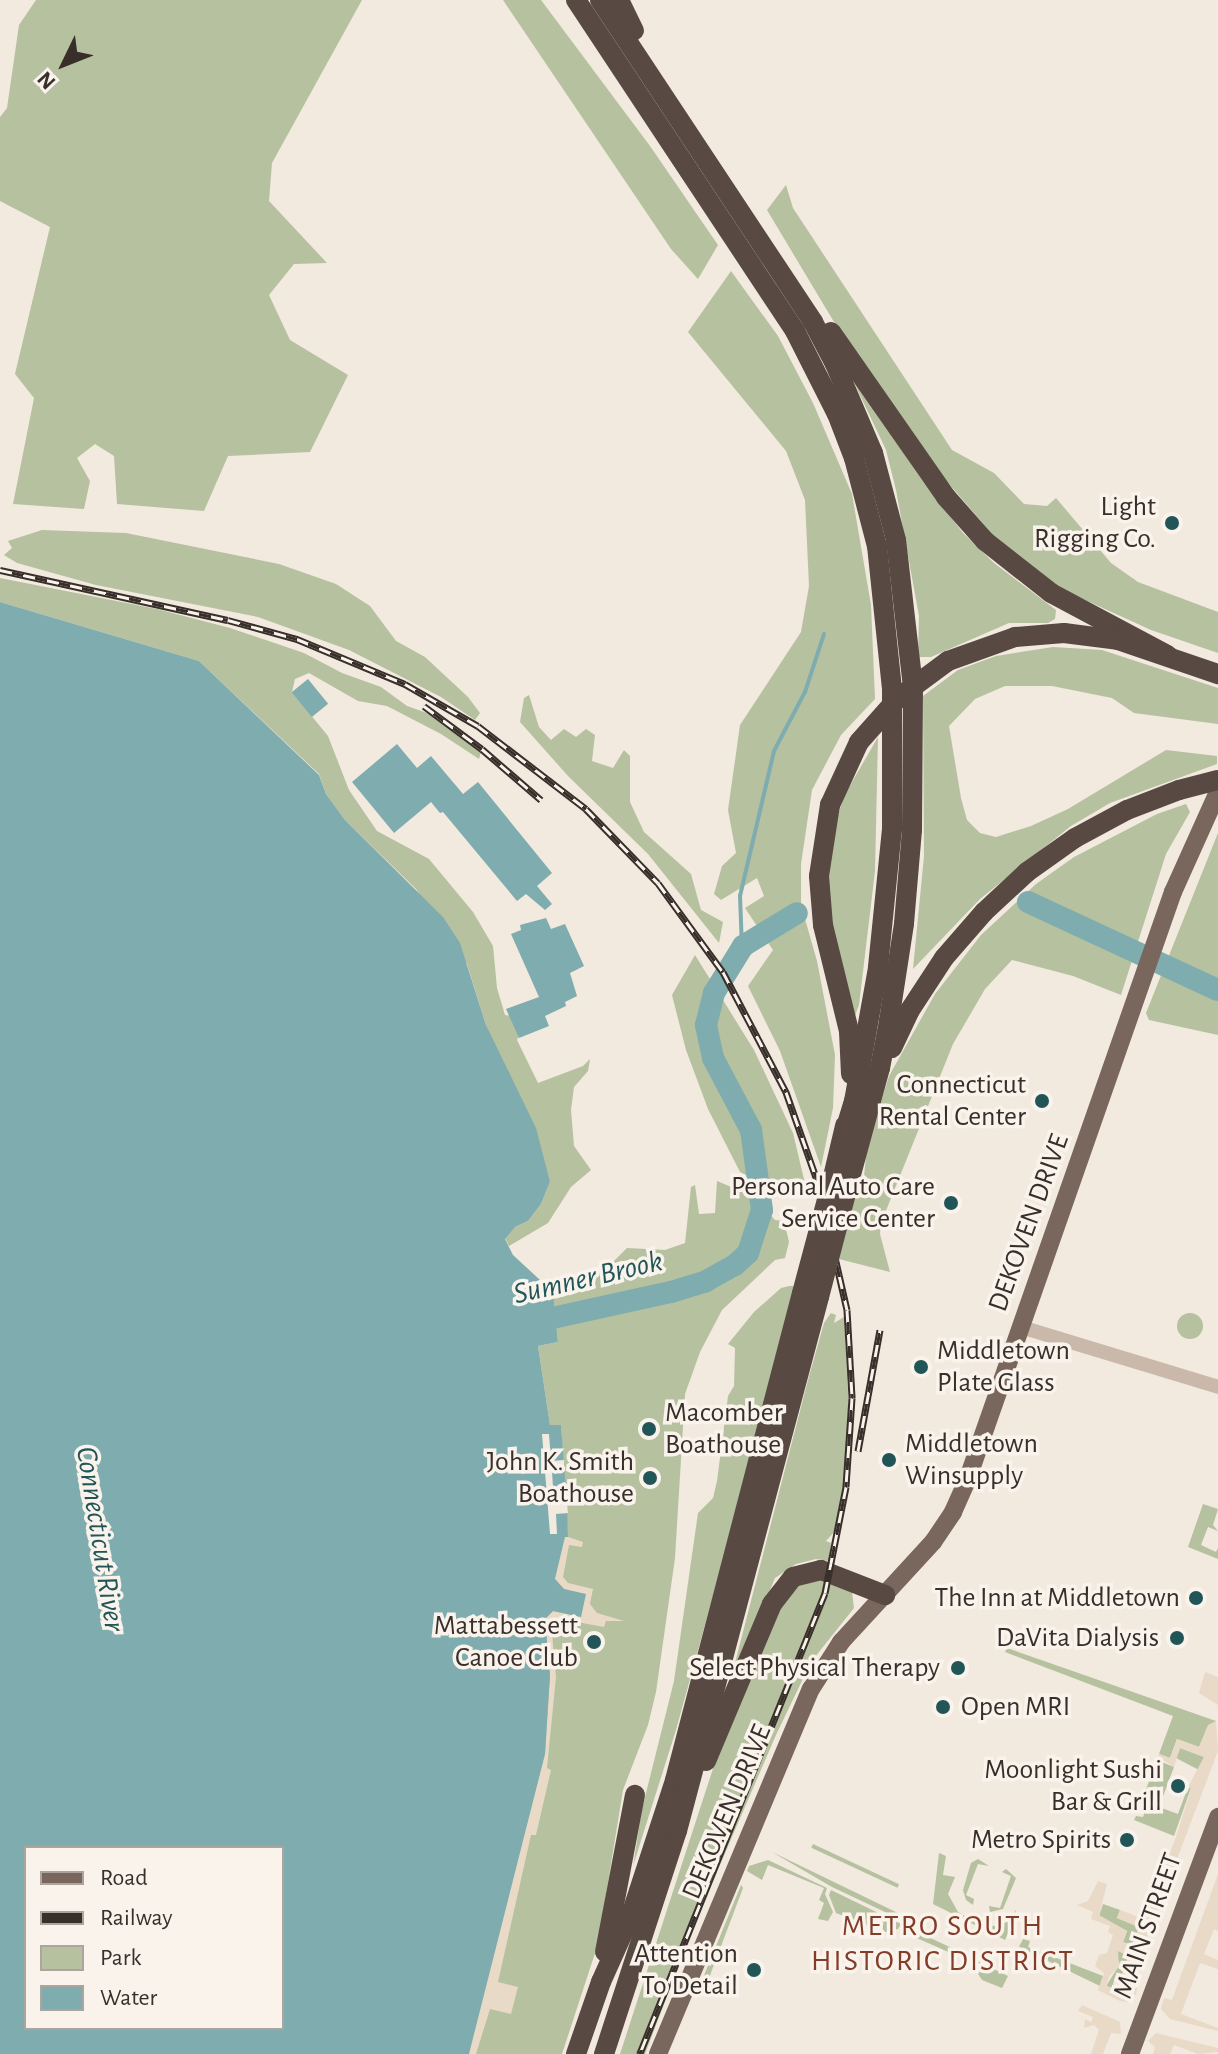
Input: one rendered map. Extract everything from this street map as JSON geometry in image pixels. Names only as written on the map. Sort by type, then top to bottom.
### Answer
[{"type":"highway","points":[[573,0],[624,72],[810,358],[854,458],[877,546],[892,688],[892,829],[878,968],[854,1101],[843,1137]]},
{"type":"highway","points":[[600,0],[813,322],[855,407],[886,497],[904,590],[913,688],[912,830],[904,924],[889,1021],[866,1119]]},
{"type":"highway","points":[[619,0],[682,123]]},
{"type":"highway","points":[[731,196],[965,520],[1004,559],[1051,593],[1167,655]]},
{"type":"highway","points":[[840,1183],[843,1137],[850,1103],[851,1055],[844,1008],[823,925],[819,876],[830,805],[859,742],[898,698],[948,661],[991,643],[1064,633],[1118,640],[1218,674]]},
{"type":"highway","points":[[576,2054],[601,1982],[631,1915],[675,1780],[840,1183],[910,1010],[944,958],[984,912],[1027,872],[1075,838],[1127,810],[1179,790],[1218,780]]},
{"type":"highway","points":[[604,2054],[677,1831],[810,1295]]},
{"type":"highway","points":[[677,1831],[772,1604],[785,1585],[802,1572],[821,1570],[885,1595]]},
{"type":"highway","points":[[601,1982],[635,1795]]},
{"type":"main road","name":"DEKOVEN DRIVE","points":[[658,2054],[811,1689],[841,1642],[924,1553],[953,1512],[1164,918],[1187,857],[1218,792]]},
{"type":"main road","name":"MAIN STREET","points":[[1130,2054],[1218,1817]]},
{"type":"street","points":[[1021,1327],[1218,1387]]},
{"type":"green space","points":[[36,0],[362,0],[272,163],[269,201],[327,263],[294,264],[269,295],[290,340],[348,375],[310,452],[228,456],[204,511],[117,504],[114,456],[95,444],[77,458],[90,481],[84,509],[13,504],[34,398],[15,374],[50,227],[0,201],[0,117],[7,108],[19,25]]},
{"type":"green space","points":[[503,0],[541,0],[650,146],[718,245],[698,279],[671,249]]},
{"type":"green space","points":[[786,185],[793,208],[952,450],[994,473],[1024,504],[1047,506],[1056,498],[1111,563],[1138,582],[1218,612],[1218,653],[1151,630],[1061,589],[993,535],[926,457],[840,332],[767,210]]},
{"type":"green space","points":[[731,271],[778,336],[813,403],[852,494],[871,605],[875,699],[841,735],[812,790],[801,864],[801,905],[817,961],[835,1055],[833,1108],[821,1167],[780,1051],[748,986],[773,950],[745,908],[764,896],[757,878],[721,900],[714,894],[722,866],[736,853],[728,810],[740,725],[801,632],[809,586],[805,500],[786,451],[688,332]]},
{"type":"green space","points":[[850,374],[922,480],[963,533],[994,563],[1056,610],[1055,619],[1048,623],[1009,623],[931,657],[918,657],[919,616],[896,490],[886,450]]},
{"type":"green space","points":[[42,530],[126,533],[279,564],[336,584],[370,606],[396,641],[425,657],[468,697],[480,713],[475,720],[441,697],[349,650],[258,617],[96,585],[17,563],[4,555],[12,548],[8,541]]},
{"type":"green space","points":[[0,578],[157,609],[230,628],[304,653],[342,673],[381,687],[407,706],[430,714],[481,752],[479,759],[441,734],[387,706],[358,701],[309,673],[295,679],[292,692],[328,736],[349,790],[377,831],[429,859],[473,912],[493,946],[497,988],[505,1015],[512,1016],[521,1032],[517,1040],[538,1083],[583,1066],[590,1059],[588,1071],[574,1087],[571,1110],[574,1146],[591,1170],[571,1187],[548,1223],[509,1246],[505,1238],[515,1227],[528,1221],[541,1204],[550,1182],[486,1025],[467,964],[416,889],[345,820],[326,794],[319,774],[199,661],[0,602]]},
{"type":"green space","points":[[1053,647],[1102,650],[1218,688],[1218,724],[1134,713],[1112,698],[1052,686],[1005,686],[975,699],[949,726],[967,820],[980,833],[996,837],[1031,826],[1068,809],[1166,750],[1217,756],[1217,764],[1110,803],[1071,826],[980,899],[913,969],[924,856],[923,696],[958,670],[996,656]]},
{"type":"green space","points":[[529,695],[539,727],[551,740],[564,729],[576,737],[586,729],[595,735],[592,761],[613,768],[624,750],[630,756],[630,802],[644,832],[691,874],[701,910],[723,922],[719,943],[648,854],[568,776],[520,722],[524,698]]},
{"type":"green space","points":[[878,737],[875,871],[859,1005],[853,1021],[828,918],[829,856],[835,823],[845,794]]},
{"type":"green space","points":[[1186,804],[1190,812],[1166,854],[1121,995],[1073,976],[1012,960],[985,989],[953,1044],[881,1223],[880,1234],[890,1272],[839,1259],[857,1188],[863,1186],[867,1147],[889,1076],[935,994],[981,935],[1036,884],[1074,857],[1157,814]]},
{"type":"green space","points":[[1218,833],[1218,1035],[1149,1020],[1146,1013]]},
{"type":"green space","points":[[695,955],[754,1050],[793,1133],[807,1192],[789,1197],[740,1172],[708,1109],[686,1050],[672,995]]},
{"type":"green space","points":[[717,1181],[753,1196],[775,1220],[784,1221],[789,1242],[785,1258],[775,1260],[722,1310],[700,1352],[685,1394],[675,1558],[656,1692],[648,1725],[623,1790],[598,1944],[562,2054],[469,2054],[545,1619],[568,1536],[561,1425],[550,1425],[538,1346],[558,1342],[553,1292],[602,1273],[627,1248],[665,1250],[685,1243],[691,1187],[695,1185],[699,1214],[715,1213]]},
{"type":"green space","points":[[795,1286],[797,1291],[676,1730],[633,1866],[642,1809],[674,1681],[698,1513],[713,1498],[717,1481],[728,1396],[734,1386],[735,1348],[728,1344],[754,1312],[781,1288]]},
{"type":"green space","points":[[831,1313],[836,1315],[834,1323],[844,1317],[849,1411],[844,1484],[836,1530],[826,1541],[831,1543],[829,1561],[816,1559],[796,1564],[775,1578],[727,1694],[808,1380],[824,1323]]},
{"type":"green space","points":[[1190,1313],[1199,1317],[1203,1326],[1199,1335],[1190,1339],[1181,1335],[1177,1326],[1181,1317]]},
{"type":"green space","points":[[1203,1504],[1218,1509],[1213,1525],[1218,1531],[1208,1527],[1201,1545],[1216,1552],[1218,1548],[1218,1559],[1188,1547]]},
{"type":"green space","points":[[818,1578],[852,1592],[854,1608],[811,1662],[776,1735],[694,1925],[645,2054],[620,2054],[723,1738],[773,1619],[794,1584]]},
{"type":"green space","points":[[1007,1648],[1216,1721],[1215,1724],[1208,1726],[1199,1747],[1177,1739],[1170,1758],[1159,1754],[1173,1716],[1005,1652]]},
{"type":"green space","points":[[1180,1748],[1204,1757],[1199,1770],[1176,1758]]},
{"type":"green space","points":[[1157,1760],[1174,1767],[1159,1807],[1178,1814],[1188,1787],[1191,1788],[1174,1836],[1134,1820],[1136,1816],[1143,1817],[1151,1795],[1145,1792]]},
{"type":"green space","points":[[813,1844],[899,1884],[897,1888],[811,1848]]},
{"type":"green space","points":[[772,1852],[902,1915],[902,1920],[832,1887]]},
{"type":"green space","points":[[939,1853],[946,1856],[943,1875],[955,1877],[948,1894],[958,1912],[981,1925],[995,1926],[1007,1922],[1016,1910],[1012,1935],[1008,1933],[1005,1940],[933,1904]]},
{"type":"green space","points":[[978,1859],[989,1866],[978,1864],[966,1895],[974,1899],[973,1905],[966,1900],[963,1890],[971,1863]]},
{"type":"green space","points":[[768,1860],[827,1888],[825,1894],[833,1912],[828,1921],[818,1919],[824,1903],[819,1900],[824,1888],[768,1865],[762,1880],[747,1871],[749,1866]]},
{"type":"green space","points":[[1006,1869],[1016,1878],[1003,1909],[990,1912],[989,1906],[1000,1908],[1011,1876],[1002,1872]]},
{"type":"green space","points":[[741,1885],[743,1888],[709,1978],[703,1978]]},
{"type":"green space","points":[[831,1890],[901,1924],[898,1929],[886,1932],[836,1913],[829,1895]]},
{"type":"green space","points":[[1103,1904],[1120,1910],[1117,1918],[1139,1927],[1132,1946],[1123,1942],[1127,1931],[1099,1916]]},
{"type":"green space","points":[[913,1930],[954,1949],[953,1954],[910,1935]]},
{"type":"green space","points":[[1023,1939],[1030,1941],[1028,1947],[1103,1976],[1100,1986],[1019,1947]]},
{"type":"green space","points":[[1118,1951],[1129,1955],[1120,1980],[1115,1978],[1113,1984],[1117,1987],[1114,1989],[1106,1986],[1120,1964],[1116,1956]]},
{"type":"green space","points":[[977,1961],[1008,1976],[1002,1988],[982,1980],[973,1966]]},
{"type":"shaded area","points":[[565,1536],[583,1542],[582,1547],[569,1545],[563,1577],[568,1583],[593,1589],[590,1604],[597,1613],[624,1621],[606,1621],[604,1627],[555,1618],[551,1622],[556,1677],[547,1768],[551,1770],[536,1835],[531,1835],[498,1982],[518,1987],[511,2014],[490,2009],[476,2054],[466,2054],[545,1754],[550,1675],[545,1619],[553,1611],[581,1617],[585,1595],[564,1589],[555,1579]]},
{"type":"shaded area","points":[[1205,1672],[1218,1677],[1218,1705],[1199,1693]]},
{"type":"shaded area","points":[[1216,1721],[1218,1751],[1130,1983],[1137,1988],[1136,1995],[1128,2002],[1120,2001],[1098,1990],[1104,1973],[1095,1966],[1099,1955],[1107,1953],[1113,1935],[1108,1932],[1110,1926],[1091,1919],[1093,1912],[1077,1905],[1088,1901],[1098,1881],[1107,1884],[1099,1915],[1127,1931],[1123,1942],[1133,1945],[1139,1927],[1117,1918],[1120,1910],[1144,1919],[1176,1837],[1191,1789],[1188,1787],[1204,1757],[1180,1748],[1174,1767],[1158,1757],[1159,1754],[1170,1758],[1177,1739],[1199,1747],[1208,1725]],"holes":[[[1118,1951],[1129,1956],[1119,1987],[1113,1989],[1106,1985],[1110,1975],[1119,1967]]]},
{"type":"shaded area","points":[[1218,1874],[1218,1931],[1214,1929],[1204,1954],[1218,1960],[1218,1969],[1200,1963],[1181,2014],[1218,2028],[1218,2031],[1170,2019],[1161,2009],[1164,1998],[1172,2000]]},
{"type":"shaded area","points":[[1082,2005],[1120,2022],[1121,2034],[1111,2033],[1103,2054],[1091,2054],[1099,2030],[1094,2025],[1084,2028],[1085,2019],[1091,2022],[1093,2017],[1078,2011]]},
{"type":"shaded area","points":[[1156,2033],[1218,2048],[1218,2052],[1198,2054],[1174,2045],[1170,2054],[1153,2054],[1155,2047],[1148,2041]]},
{"type":"water","name":"Connecticut River","points":[[0,602],[199,661],[319,775],[326,794],[345,820],[443,917],[460,943],[486,1025],[536,1128],[550,1182],[541,1204],[528,1221],[515,1227],[505,1239],[513,1255],[553,1292],[558,1342],[538,1346],[550,1425],[561,1425],[567,1503],[568,1537],[565,1537],[555,1579],[564,1589],[586,1594],[581,1617],[553,1611],[545,1619],[550,1675],[545,1754],[469,2054],[0,2054]]},
{"type":"water","points":[[308,679],[328,704],[312,717],[292,692]]},
{"type":"water","points":[[397,744],[417,768],[431,756],[463,794],[478,782],[552,873],[537,886],[552,904],[545,910],[526,894],[517,901],[443,812],[440,813],[431,802],[394,833],[352,782]]},
{"type":"water","points":[[546,918],[551,929],[565,924],[584,966],[570,973],[577,996],[565,1002],[566,1006],[545,1016],[549,1026],[519,1038],[506,1009],[539,997],[511,934],[521,930],[520,925]]},
{"type":"pier","points":[[542,1434],[549,1434],[551,1461],[564,1460],[564,1470],[552,1471],[554,1504],[567,1503],[568,1513],[556,1514],[557,1534],[550,1534]]},
{"type":"waterway","points":[[742,948],[740,896],[774,751],[805,692],[824,634]]},
{"type":"waterway","name":"Sumner Brook","points":[[1028,902],[1218,990]]},
{"type":"waterway","name":"Sumner Brook","points":[[525,1324],[671,1292],[706,1281],[735,1265],[748,1253],[762,1210],[751,1130],[713,1058],[706,1025],[714,993],[743,946],[797,913]]},
{"type":"railway","points":[[0,570],[228,620],[297,639],[405,684],[478,726],[586,809],[658,883],[723,972],[786,1092],[818,1183],[847,1310],[852,1398],[846,1487],[825,1593],[640,2054]]},
{"type":"railway","points":[[424,706],[482,749],[541,800]]},
{"type":"railway","points":[[858,1451],[880,1330]]},
{"type":"place","name":"Light Rigging Co.","points":[[1172,523]]},
{"type":"place","name":"Connecticut Rental Center","points":[[1042,1101]]},
{"type":"place","name":"Personal Auto Care Service Center","points":[[951,1203]]},
{"type":"place","name":"Middletown Plate Glass","points":[[921,1367]]},
{"type":"place","name":"Macomber Boathouse","points":[[649,1429]]},
{"type":"place","name":"Middletown Winsupply","points":[[889,1460]]},
{"type":"place","name":"John K. Smith Boathouse","points":[[650,1478]]},
{"type":"place","name":"The Inn at Middletown","points":[[1196,1598]]},
{"type":"place","name":"DaVita Dialysis","points":[[1177,1638]]},
{"type":"place","name":"Mattabessett Canoe Club","points":[[594,1642]]},
{"type":"place","name":"Select Physical Therapy","points":[[958,1668]]},
{"type":"place","name":"Open MRI","points":[[943,1707]]},
{"type":"place","name":"Moonlight Sushi Bar & Grill","points":[[1178,1786]]},
{"type":"place","name":"Metro Spirits","points":[[1127,1840]]},
{"type":"place","name":"Attention To Detail","points":[[754,1970]]},
{"type":"district","name":"METRO SOUTH HISTORIC DISTRICT","points":[[943,1943]]}]
